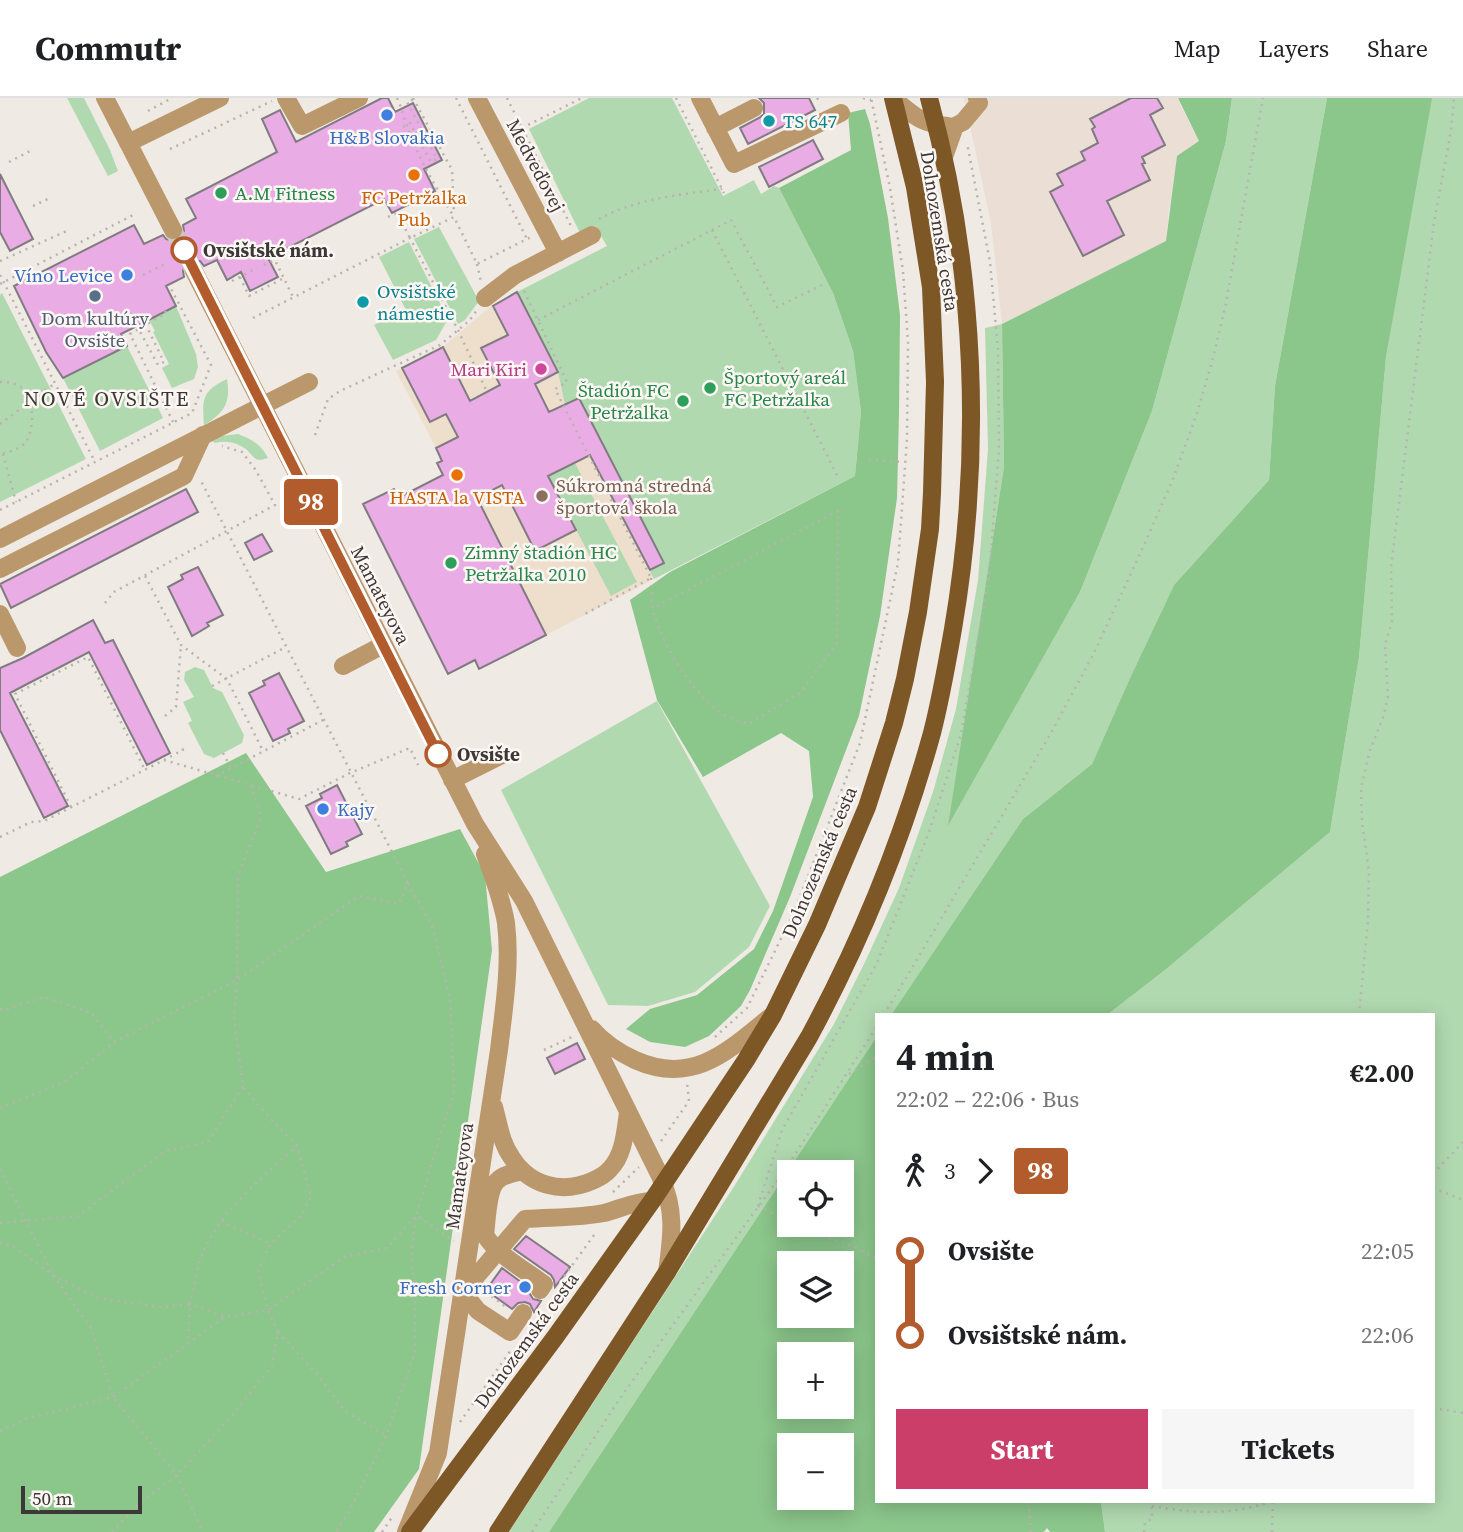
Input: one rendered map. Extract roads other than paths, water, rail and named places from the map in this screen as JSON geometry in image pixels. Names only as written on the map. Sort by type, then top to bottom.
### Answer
[{"type":"main road","name":"Dolnozemská cesta","points":[[498,1532],[667,1272],[792,1067],[858,937],[896,844],[919,775],[947,664],[958,598],[970,473],[968,319],[957,225],[944,158],[946,126],[929,98]]},
{"type":"main road","name":"Dolnozemská cesta","points":[[408,1532],[556,1336],[719,1103],[773,1015],[817,925],[859,829],[877,778],[894,723],[918,612],[930,529],[935,382],[932,297],[915,187],[894,99]]},
{"type":"street","points":[[105,98],[173,230]]},
{"type":"street","points":[[128,143],[220,98]]},
{"type":"street","points":[[286,98],[302,126],[359,98]]},
{"type":"street","name":"Medveďovej","points":[[477,98],[558,253]]},
{"type":"street","points":[[700,98],[734,164],[841,113]]},
{"type":"street","points":[[894,99],[918,120],[946,126],[963,121],[978,101]]},
{"type":"street","points":[[715,128],[754,108]]},
{"type":"street","points":[[485,298],[515,275],[558,253],[587,230]]},
{"type":"street","name":"Mamateyova","points":[[194,271],[475,824],[523,901],[664,1184],[670,1202],[672,1223],[667,1272]]},
{"type":"street","points":[[0,539],[309,382]]},
{"type":"street","points":[[0,569],[184,476],[203,435]]},
{"type":"street","points":[[0,614],[17,648]]},
{"type":"street","points":[[343,666],[383,645]]},
{"type":"street","points":[[452,779],[500,756]]},
{"type":"street","name":"Mamateyova","points":[[408,1532],[438,1453],[492,1097],[504,1000],[507,937],[499,894],[475,824]]},
{"type":"street","points":[[579,1012],[599,1038],[617,1051],[645,1064],[674,1070],[695,1067],[712,1060],[735,1046],[773,1015]]},
{"type":"street","points":[[492,1097],[503,1142],[513,1160],[539,1182],[563,1188],[583,1185],[610,1170],[623,1141],[628,1113]]},
{"type":"street","points":[[523,1171],[504,1175],[495,1182],[485,1235],[499,1251],[544,1284],[540,1290]]},
{"type":"street","points":[[554,1217],[555,1187]]},
{"type":"street","points":[[522,1315],[510,1332],[478,1311],[463,1292],[525,1219],[601,1214],[640,1201],[652,1201]]},
{"type":"tunnel","points":[[173,230],[194,271]]},
{"type":"place","name":"H&B Slovakia","points":[[387,115]]},
{"type":"place","name":"TS 647","points":[[769,121]]},
{"type":"place","name":"FC Petržalka Pub","points":[[414,175]]},
{"type":"place","name":"A.M Fitness","points":[[221,193]]},
{"type":"place","name":"Ovsištské nám.","points":[[184,250]]},
{"type":"place","name":"Víno Levice","points":[[127,275]]},
{"type":"place","name":"Dom kultúry Ovsište","points":[[95,296]]},
{"type":"place","name":"Ovsištské námestie","points":[[363,302]]},
{"type":"place","name":"Mari Kiri","points":[[541,369]]},
{"type":"place","name":"Športový areál FC Petržalka","points":[[710,388]]},
{"type":"place","name":"Štadión FC Petržalka","points":[[683,401]]},
{"type":"place","name":"HASTA la VISTA","points":[[457,475]]},
{"type":"place","name":"Súkromná stredná športová škola","points":[[542,496]]},
{"type":"place","name":"Zimný štadión HC Petržalka 2010","points":[[451,563]]},
{"type":"place","name":"Ovsište","points":[[438,754]]},
{"type":"place","name":"Kajy","points":[[323,809]]},
{"type":"place","name":"Fresh Corner","points":[[525,1287]]},
{"type":"district","name":"NOVÉ OVSIŠTE","points":[[107,398]]}]
